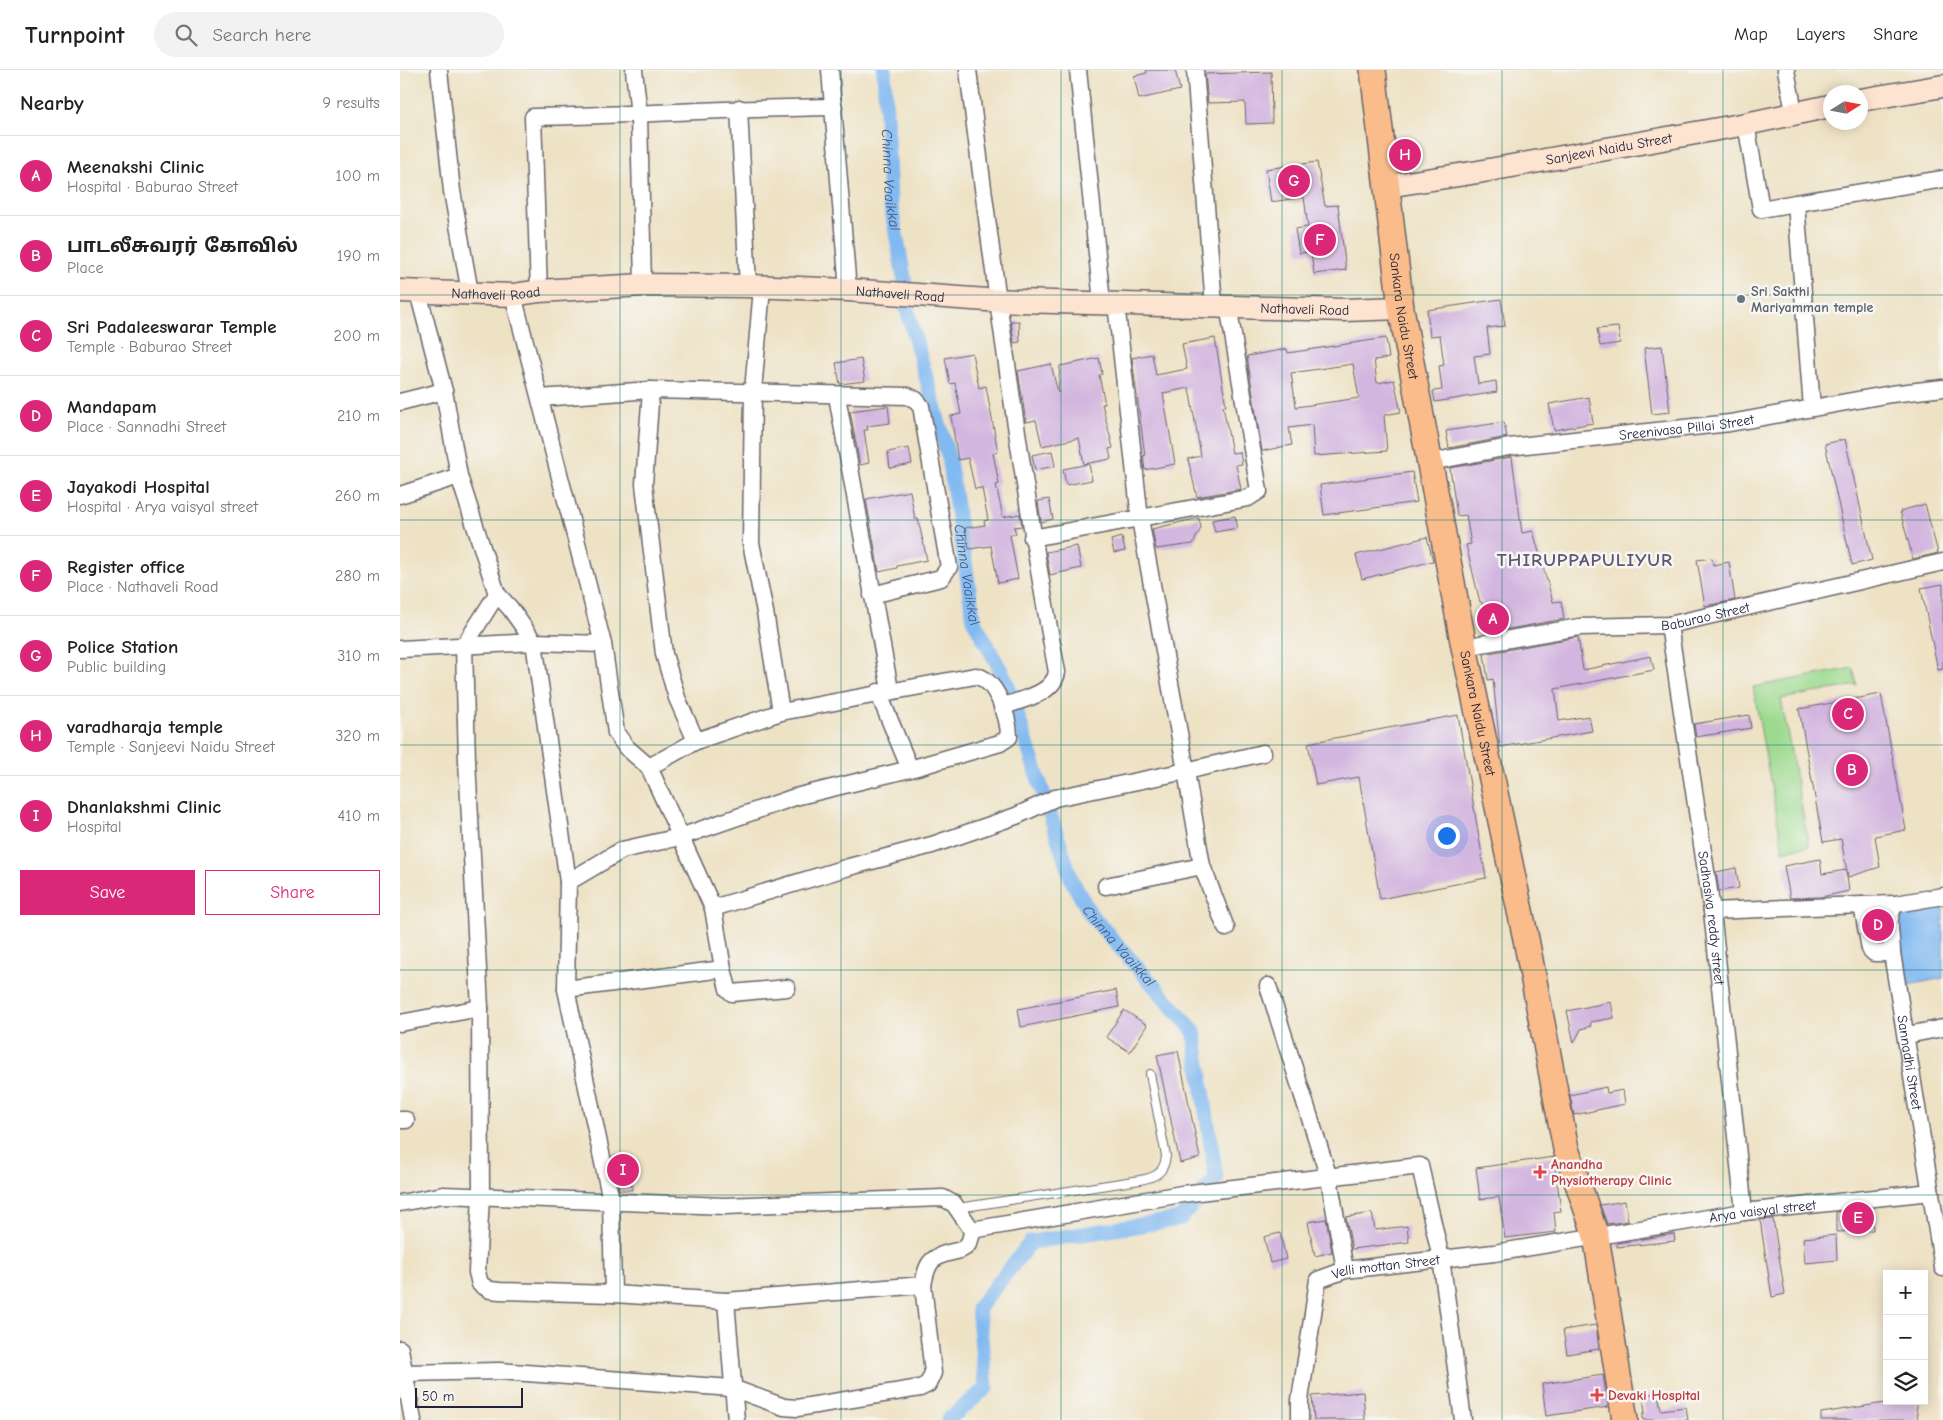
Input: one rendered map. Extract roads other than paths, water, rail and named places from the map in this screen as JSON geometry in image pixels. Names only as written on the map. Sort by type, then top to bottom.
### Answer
[{"type":"main road","name":"Sankara Naidu Street","points":[[1373,70],[1401,308],[1464,647],[1526,939],[1566,1148],[1596,1236],[1625,1420]]},
{"type":"street","points":[[439,70],[452,191],[470,293]]},
{"type":"street","points":[[634,70],[639,115],[642,286]]},
{"type":"street","points":[[830,70],[848,290]]},
{"type":"street","points":[[968,70],[997,299],[1032,538],[1057,672],[1055,682],[1048,690],[1011,703]]},
{"type":"street","points":[[1078,70],[1140,519],[1202,866],[1226,928]]},
{"type":"street","points":[[1032,538],[1248,498],[1259,491],[1221,305],[1195,70]]},
{"type":"street","points":[[1786,70],[1794,112]]},
{"type":"street","points":[[1868,99],[1943,86]]},
{"type":"street","points":[[539,291],[534,117],[639,115],[739,108],[834,107]]},
{"type":"street","name":"Sanjeevi Naidu Street","points":[[1387,186],[1478,172],[1746,124],[1823,107]]},
{"type":"street","points":[[739,108],[755,287],[751,543],[765,612],[781,712]]},
{"type":"street","points":[[1746,124],[1761,209],[1943,179]]},
{"type":"street","points":[[1796,203],[1812,408]]},
{"type":"street","name":"Nathaveli Road","points":[[409,292],[513,295],[539,291],[642,286],[755,287],[1109,303],[1344,310],[1401,308]]},
{"type":"street","points":[[409,292],[444,391],[459,476],[497,594],[510,608],[534,642],[568,882],[566,989],[611,1200],[613,1294]]},
{"type":"street","points":[[513,295],[603,644],[616,733],[626,747],[649,767],[680,837],[692,858],[713,908],[728,989],[732,993],[788,988]]},
{"type":"street","name":"Sreenivasa Pillai Street","points":[[1430,462],[1510,447],[1670,430],[1943,388]]},
{"type":"street","points":[[650,390],[644,484],[664,654],[677,698],[696,741]]},
{"type":"street","points":[[540,398],[650,390],[753,391],[837,396],[908,396],[916,400],[921,406],[949,566],[941,578],[872,595]]},
{"type":"street","points":[[400,402],[444,391]]},
{"type":"street","points":[[837,396],[872,595],[884,691],[910,769]]},
{"type":"street","points":[[400,495],[459,476]]},
{"type":"street","name":"Baburao Street","points":[[1464,647],[1579,627],[1669,625],[1943,562]]},
{"type":"street","points":[[497,594],[464,646],[467,761],[480,1008],[481,1196],[477,1272],[480,1284],[490,1290],[500,1291],[613,1294],[726,1301],[923,1285]]},
{"type":"street","name":"Sadhasiva reddy street","points":[[1669,625],[1712,911],[1744,1212]]},
{"type":"street","points":[[400,649],[534,642],[603,644]]},
{"type":"street","points":[[649,767],[696,741],[781,712],[884,691],[980,676],[986,679],[992,688],[1011,703]]},
{"type":"street","points":[[568,882],[622,850],[680,837],[795,797],[910,769],[1006,741],[1009,732],[1011,703]]},
{"type":"street","points":[[713,908],[932,845],[1016,816],[1055,798],[1263,753]]},
{"type":"street","points":[[1106,886],[1202,866]]},
{"type":"street","points":[[1712,911],[1896,904],[1943,896]]},
{"type":"street","name":"Sannadhi Street","points":[[1896,904],[1891,910],[1889,918],[1892,953],[1907,1035],[1931,1192],[1939,1212],[1943,1268]]},
{"type":"street","points":[[1862,905],[1870,949],[1874,953],[1892,953]]},
{"type":"street","points":[[566,989],[723,969]]},
{"type":"street","points":[[1268,986],[1329,1178],[1345,1270]]},
{"type":"street","points":[[400,1023],[480,1008]]},
{"type":"street","points":[[1907,1035],[1943,1028]]},
{"type":"street","points":[[972,1230],[1182,1194],[1420,1166],[1442,1258],[1463,1420]]},
{"type":"street","name":"Arya vaisyal street","points":[[1596,1236],[1744,1212],[1931,1192]]},
{"type":"street","points":[[400,1204],[443,1195],[611,1200],[725,1206],[943,1198],[958,1208],[972,1230],[971,1240],[965,1249],[932,1260],[926,1270],[923,1285],[933,1373],[928,1384],[920,1388],[797,1408],[784,1407],[732,1388],[499,1371],[404,1382]]},
{"type":"street","name":"Velli mottan Street","points":[[1300,1420],[1300,1400],[1318,1280],[1345,1270],[1494,1253],[1596,1236]]},
{"type":"street","points":[[726,1301],[736,1420]]},
{"type":"street","points":[[400,1349],[404,1382],[413,1420]]},
{"type":"lane","points":[[958,1208],[1140,1180],[1160,1174],[1165,1166],[1166,1156],[1150,1074]]},
{"type":"water","points":[[1943,905],[1943,978],[1909,985],[1893,916]]},
{"type":"waterway","name":"Chinna Vaaikkal","points":[[884,70],[890,201],[906,288]]},
{"type":"waterway","name":"Chinna Vaaikkal","points":[[906,306],[949,459],[974,621],[1006,680],[1072,881],[1091,915],[1194,1031],[1216,1178],[1180,1219],[1031,1242],[978,1308],[986,1388],[948,1420]]},
{"type":"place","name":"varadharaja temple","points":[[1405,155]]},
{"type":"place","name":"Police Station","points":[[1294,181]]},
{"type":"place","name":"Register office","points":[[1320,240]]},
{"type":"place","name":"Sri Sakthi Mariyamman temple","points":[[1741,299]]},
{"type":"place","name":"Meenakshi Clinic","points":[[1493,619]]},
{"type":"place","name":"Sri Padaleeswarar Temple","points":[[1848,714]]},
{"type":"place","name":"பாடலீசுவரர் கோவில்","points":[[1852,770]]},
{"type":"place","name":"Mandapam","points":[[1878,925]]},
{"type":"place","name":"Dhanlakshmi Clinic","points":[[623,1170]]},
{"type":"place","name":"Anandha Physiotherapy Clinic","points":[[1540,1172]]},
{"type":"place","name":"Jayakodi Hospital","points":[[1858,1218]]},
{"type":"place","name":"Devaki Hospital","points":[[1597,1395]]},
{"type":"district","name":"THIRUPPAPULIYUR","points":[[1585,559]]}]
